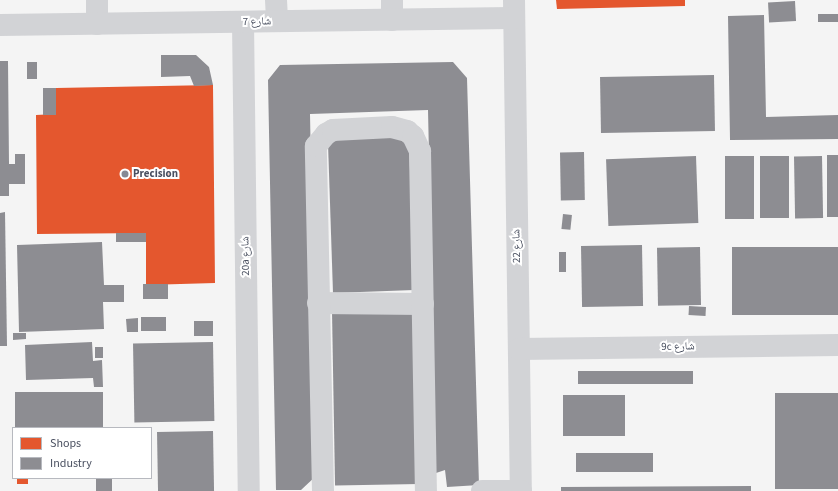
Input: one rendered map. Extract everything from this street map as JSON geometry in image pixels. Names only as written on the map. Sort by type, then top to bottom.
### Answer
[{"type":"street","points":[[96,0],[97,24]]},
{"type":"street","points":[[276,0],[277,21]]},
{"type":"street","name":"شارع 7","points":[[0,25],[277,21],[392,10],[514,9]]},
{"type":"street","name":"شارع 22","points":[[514,9],[521,491]]},
{"type":"street","name":"20a شارع","points":[[243,22],[248,491]]},
{"type":"street","points":[[323,491],[316,146],[320,139],[333,130],[392,127],[400,128],[413,136],[420,151],[426,491]]},
{"type":"street","points":[[318,302],[423,304]]},
{"type":"street","name":"9c شارع","points":[[519,349],[838,344]]},
{"type":"street","points":[[482,491],[521,491]]},
{"type":"building: Shops","points":[[556,0],[685,0],[685,6],[557,9]]},
{"type":"building: Shops","name":"Precision","points":[[213,85],[215,283],[146,285],[146,233],[37,234],[36,115],[56,114],[56,88]]},
{"type":"building: Shops","points":[[17,479],[28,479],[28,484],[17,484]]},
{"type":"building: Industry","points":[[795,1],[796,21],[769,22],[768,2]]},
{"type":"building: Industry","points":[[818,14],[838,14],[838,22],[818,22]]},
{"type":"building: Industry","points":[[764,15],[766,117],[838,115],[838,139],[730,140],[728,16]]},
{"type":"building: Industry","points":[[161,55],[196,55],[209,67],[213,85],[194,86],[190,76],[161,77]]},
{"type":"building: Industry","points":[[0,61],[8,61],[9,164],[15,164],[15,154],[25,154],[25,184],[9,184],[9,196],[0,196]]},
{"type":"building: Industry","points":[[27,62],[37,62],[37,79],[27,79]]},
{"type":"building: Industry","points":[[453,62],[467,78],[479,485],[447,487],[445,470],[436,473],[428,110],[310,114],[317,475],[301,490],[276,490],[268,80],[280,65]]},
{"type":"building: Industry","points":[[714,75],[715,131],[601,133],[600,77]]},
{"type":"building: Industry","points":[[43,88],[56,88],[56,115],[43,115]]},
{"type":"building: Industry","points":[[393,129],[409,141],[414,290],[333,293],[328,143],[344,130]]},
{"type":"building: Industry","points":[[560,152],[584,152],[585,200],[561,200]]},
{"type":"building: Industry","points":[[827,155],[838,155],[838,217],[827,217]]},
{"type":"building: Industry","points":[[696,156],[698,223],[608,226],[606,159]]},
{"type":"building: Industry","points":[[725,156],[754,156],[754,219],[725,219]]},
{"type":"building: Industry","points":[[760,156],[789,156],[789,218],[760,218]]},
{"type":"building: Industry","points":[[794,156],[822,156],[823,218],[795,218]]},
{"type":"building: Industry","points":[[5,212],[7,346],[0,346],[0,213]]},
{"type":"building: Industry","points":[[563,214],[572,215],[570,230],[561,229]]},
{"type":"building: Industry","points":[[116,233],[146,233],[146,242],[116,242]]},
{"type":"building: Industry","points":[[102,242],[104,285],[124,285],[124,302],[103,302],[104,329],[19,332],[17,245]]},
{"type":"building: Industry","points":[[642,245],[643,306],[582,307],[581,246]]},
{"type":"building: Industry","points":[[700,247],[701,305],[658,306],[657,248]]},
{"type":"building: Industry","points":[[732,247],[838,247],[838,315],[732,315]]},
{"type":"building: Industry","points":[[559,252],[566,252],[566,272],[559,272]]},
{"type":"building: Industry","points":[[143,284],[168,284],[168,299],[143,299]]},
{"type":"building: Industry","points":[[689,306],[706,307],[706,316],[689,315]]},
{"type":"building: Industry","points":[[416,310],[419,484],[335,485],[332,311]]},
{"type":"building: Industry","points":[[141,317],[166,317],[166,331],[141,331]]},
{"type":"building: Industry","points":[[138,318],[138,332],[127,332],[126,319]]},
{"type":"building: Industry","points":[[194,321],[213,321],[213,336],[194,336]]},
{"type":"building: Industry","points":[[13,333],[26,333],[26,339],[13,340]]},
{"type":"building: Industry","points":[[92,342],[93,361],[102,360],[103,387],[94,387],[93,378],[26,380],[25,345]]},
{"type":"building: Industry","points":[[213,342],[214,421],[134,422],[133,343]]},
{"type":"building: Industry","points":[[95,347],[103,347],[103,358],[95,358]]},
{"type":"building: Industry","points":[[578,371],[693,371],[693,384],[578,384]]},
{"type":"building: Industry","points":[[15,392],[103,392],[103,427],[15,427]]},
{"type":"building: Industry","points":[[775,393],[838,393],[838,489],[775,489]]},
{"type":"building: Industry","points":[[563,395],[625,395],[625,436],[563,436]]},
{"type":"building: Industry","points":[[213,431],[214,491],[158,491],[157,432]]},
{"type":"building: Industry","points":[[576,453],[653,453],[653,472],[576,472]]},
{"type":"building: Industry","points":[[96,479],[112,479],[112,491],[96,491]]},
{"type":"building: Industry","points":[[751,486],[751,491],[561,491],[561,487]]},
{"type":"place","name":"Precision","points":[[125,174]]}]
